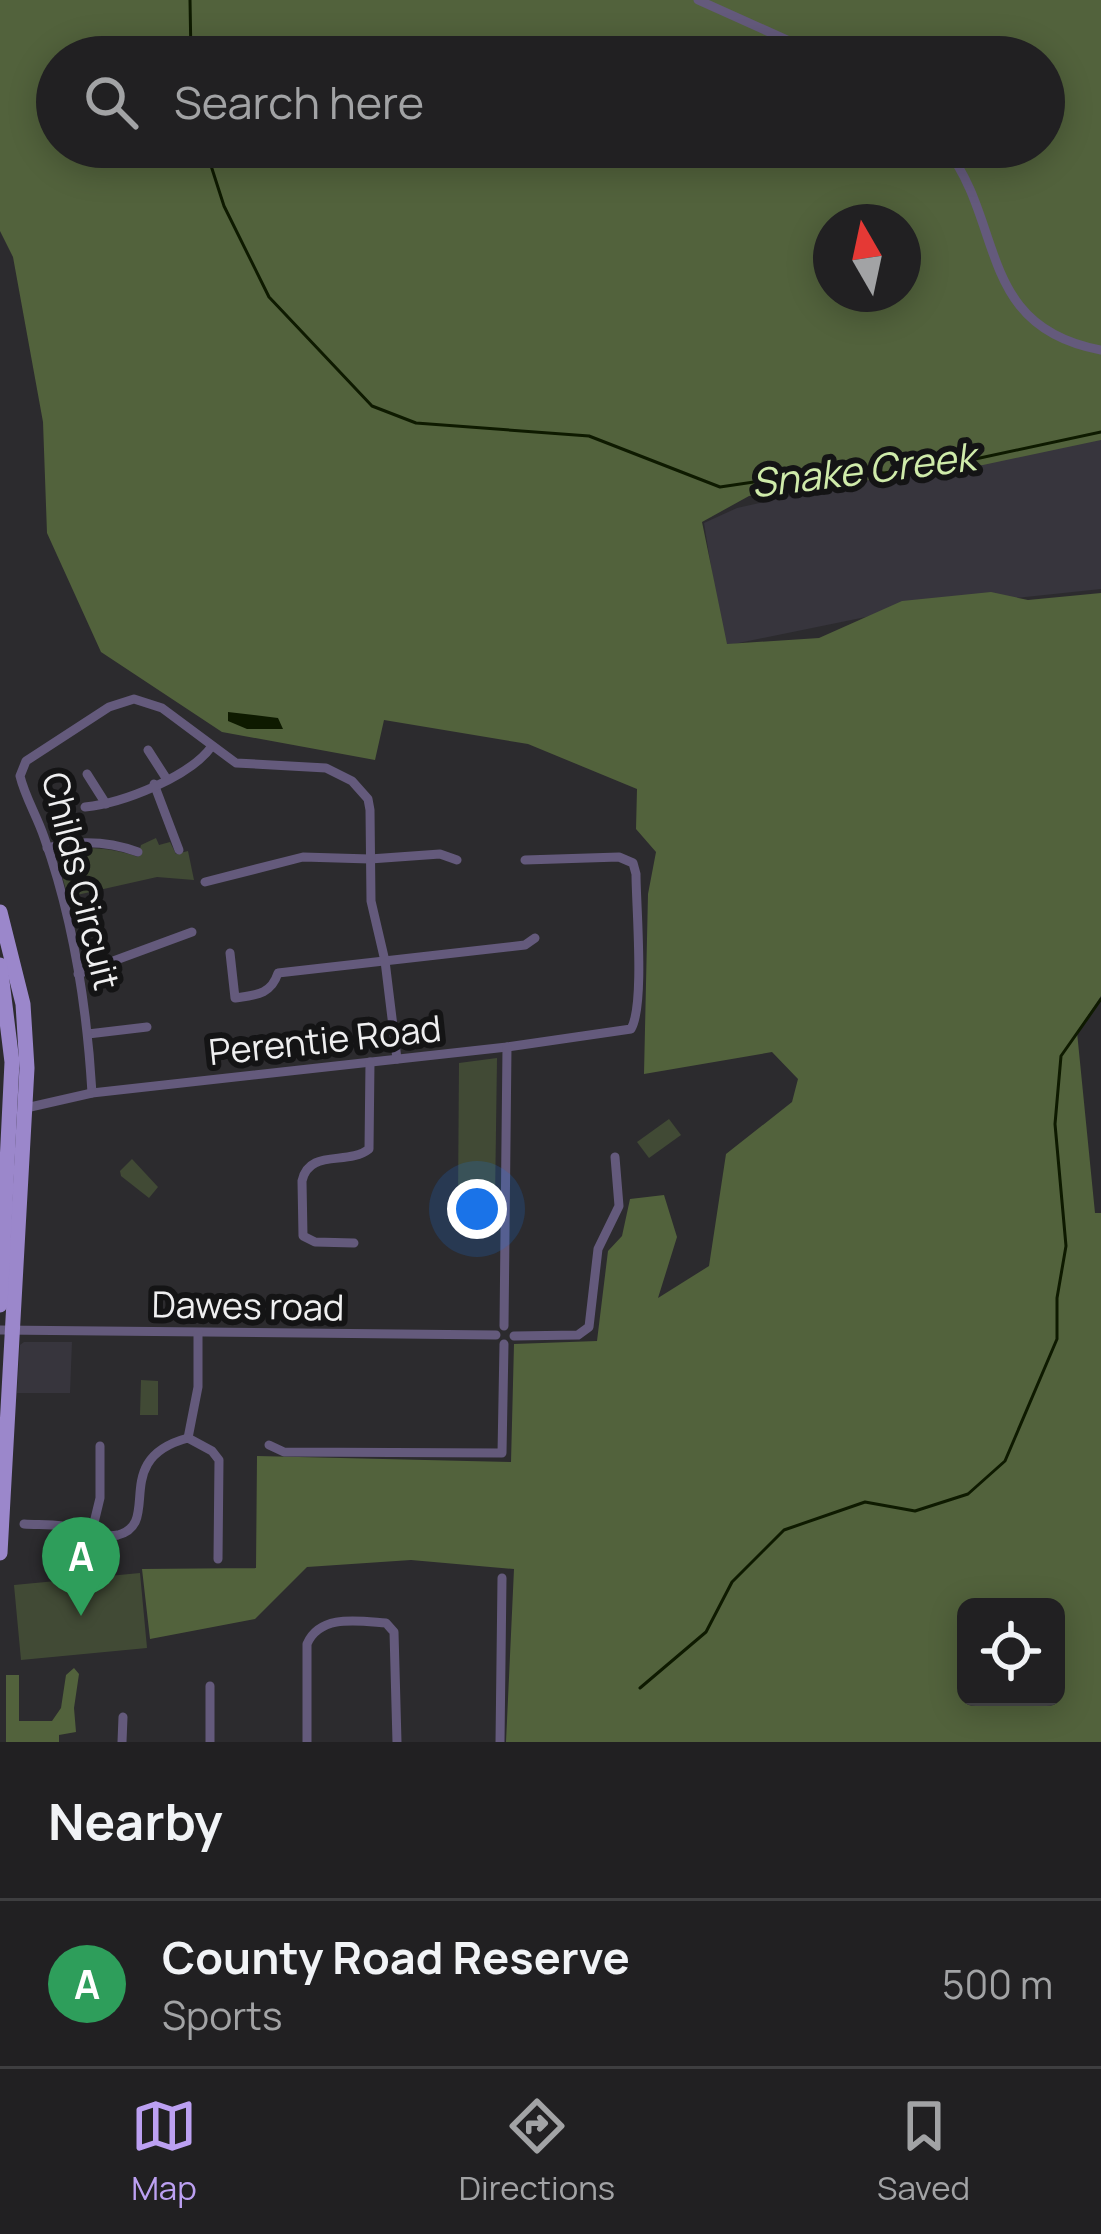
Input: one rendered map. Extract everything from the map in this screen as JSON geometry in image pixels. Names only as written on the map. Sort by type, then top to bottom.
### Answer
[{"type":"main road","points":[[0,912],[22,1004],[26,1108],[6,1330],[0,1553]]},
{"type":"main road","points":[[0,964],[12,1062],[0,1304]]},
{"type":"street","points":[[698,0],[778,36]]},
{"type":"street","points":[[958,168],[998,273],[1017,302],[1056,334],[1101,350]]},
{"type":"street","name":"Childs Circuit","points":[[92,1093],[78,974],[47,848],[21,783],[21,768],[109,707],[134,699],[151,702],[236,763],[326,768],[352,781],[368,800],[371,901],[385,961],[397,1059]]},
{"type":"street","points":[[85,807],[106,804],[198,764],[212,746]]},
{"type":"street","points":[[148,750],[166,778]]},
{"type":"street","points":[[88,774],[106,804]]},
{"type":"street","points":[[154,784],[179,850]]},
{"type":"street","points":[[47,848],[72,842],[138,852]]},
{"type":"street","points":[[205,882],[290,859],[440,854],[457,860]]},
{"type":"street","name":"Perentie Road","points":[[26,1108],[92,1093],[631,1029],[637,1010],[633,863],[619,857],[525,860]]},
{"type":"street","points":[[169,925],[174,939]]},
{"type":"street","points":[[78,974],[192,932]]},
{"type":"street","points":[[230,952],[235,998],[261,994],[278,973],[525,945],[535,938]]},
{"type":"street","points":[[88,1034],[147,1027]]},
{"type":"street","points":[[269,1445],[284,1452],[502,1454],[507,1047]]},
{"type":"street","points":[[354,1243],[315,1242],[303,1236],[302,1181],[303,1172],[315,1161],[358,1156],[369,1149],[370,1062]]},
{"type":"street","points":[[502,1335],[578,1335],[590,1327],[598,1249],[619,1206],[615,1156]]},
{"type":"street","name":"Dawes road","points":[[6,1330],[502,1335]]},
{"type":"street","points":[[188,1438],[198,1387],[198,1333]]},
{"type":"street","points":[[24,1525],[118,1535],[130,1527],[139,1508],[146,1462],[158,1448],[188,1438],[219,1460],[218,1559]]},
{"type":"street","points":[[92,1532],[100,1498],[100,1446]]},
{"type":"street","points":[[500,1742],[502,1578]]},
{"type":"street","points":[[307,1742],[307,1645],[318,1627],[331,1622],[392,1627],[397,1742]]},
{"type":"street","points":[[210,1686],[210,1742]]},
{"type":"street","points":[[122,1742],[123,1717]]},
{"type":"shaded area","points":[[0,0],[1101,0],[1101,440],[983,465],[749,496],[702,522],[727,644],[819,638],[902,601],[991,592],[1028,600],[1101,593],[1101,996],[1077,1032],[1095,1213],[1101,1213],[1101,1742],[506,1742],[514,1569],[411,1560],[307,1567],[255,1619],[150,1639],[142,1569],[256,1568],[257,1456],[511,1462],[514,1344],[597,1341],[608,1251],[622,1236],[630,1199],[664,1195],[677,1237],[658,1298],[709,1266],[726,1154],[792,1102],[798,1079],[772,1052],[644,1074],[648,894],[656,852],[636,829],[637,789],[528,744],[384,720],[375,760],[222,732],[101,652],[47,533],[43,422],[13,257],[0,231]]},
{"type":"shaded area","points":[[1101,428],[1101,589],[900,610],[724,646],[704,523],[737,508]]},
{"type":"shaded area","points":[[228,712],[278,718],[283,729],[247,729],[228,721]]},
{"type":"shaded area","points":[[156,838],[159,845],[170,842],[176,854],[188,851],[194,880],[157,877],[68,897],[59,850],[99,849],[138,857],[141,845]]},
{"type":"shaded area","points":[[497,1058],[495,1200],[458,1200],[459,1063]]},
{"type":"shaded area","points":[[669,1119],[681,1135],[649,1158],[637,1142]]},
{"type":"shaded area","points":[[132,1159],[158,1187],[149,1198],[121,1176]]},
{"type":"shaded area","points":[[24,1342],[72,1342],[70,1393],[17,1393]]},
{"type":"shaded area","points":[[141,1380],[158,1381],[158,1415],[140,1415]]},
{"type":"shaded area","points":[[140,1573],[147,1648],[21,1660],[14,1585]]},
{"type":"shaded area","points":[[74,1668],[79,1674],[76,1732],[59,1735],[59,1742],[6,1742],[6,1675],[19,1675],[19,1721],[52,1721],[61,1708],[66,1675]]},
{"type":"waterway","name":"Snake Creek","points":[[190,0],[191,36]]},
{"type":"waterway","name":"Snake Creek","points":[[212,168],[224,206],[269,297],[372,406],[416,423],[589,436],[720,487],[842,469],[884,473],[1101,432]]},
{"type":"waterway","points":[[640,1688],[706,1632],[732,1582],[784,1530],[865,1502],[915,1511],[968,1494],[1005,1461],[1057,1339],[1057,1298],[1066,1246],[1055,1124],[1061,1056],[1101,999]]},
{"type":"place","name":"County Road Reserve","points":[[81,1616]]}]
